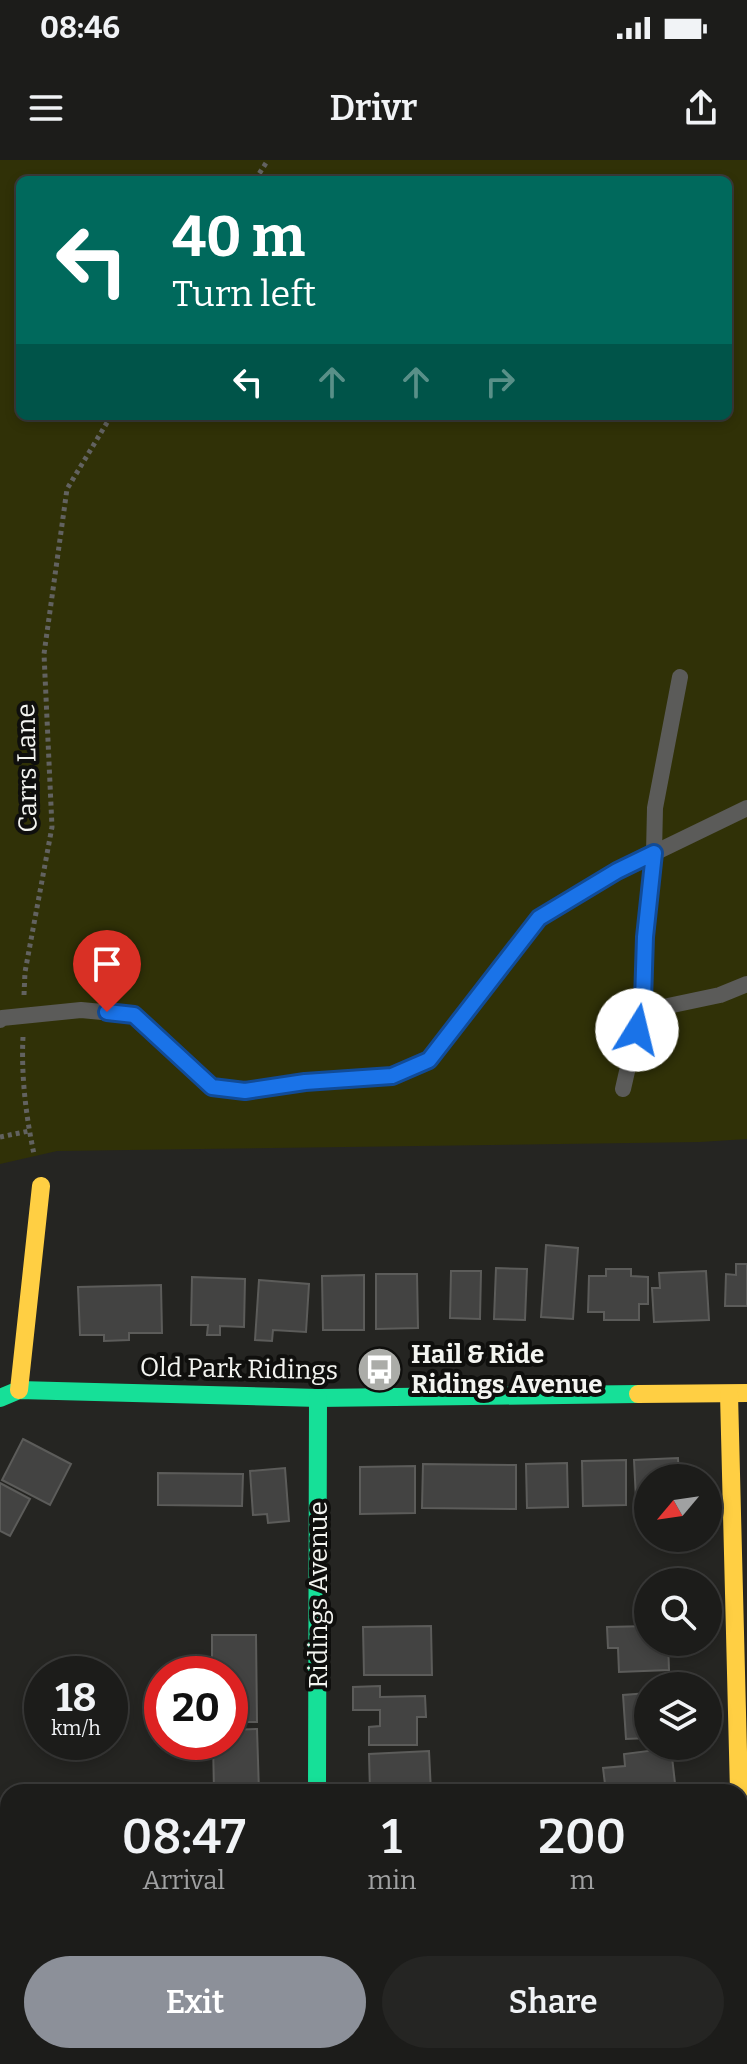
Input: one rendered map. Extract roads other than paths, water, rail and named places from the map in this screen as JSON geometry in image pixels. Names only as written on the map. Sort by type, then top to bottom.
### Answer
[{"type":"street","points":[[0,1398],[19,1390],[41,1186]]},
{"type":"street","name":"Old Park Ridings","points":[[19,1390],[318,1398],[738,1394]]},
{"type":"street","points":[[738,1394],[739,1784]]},
{"type":"street","name":"Ridings Avenue","points":[[317,1784],[318,1398]]},
{"type":"lane","points":[[623,1089],[643,1001],[655,808],[680,677]]},
{"type":"lane","points":[[0,1020],[81,1010],[134,1015],[212,1087],[245,1091],[305,1082],[392,1076],[429,1060],[539,918],[617,871],[747,808]]},
{"type":"lane","points":[[643,1001],[649,1010],[720,995],[747,984]]},
{"type":"place","name":"Hail & Ride Ridings Avenue","points":[[380,1369]]}]
